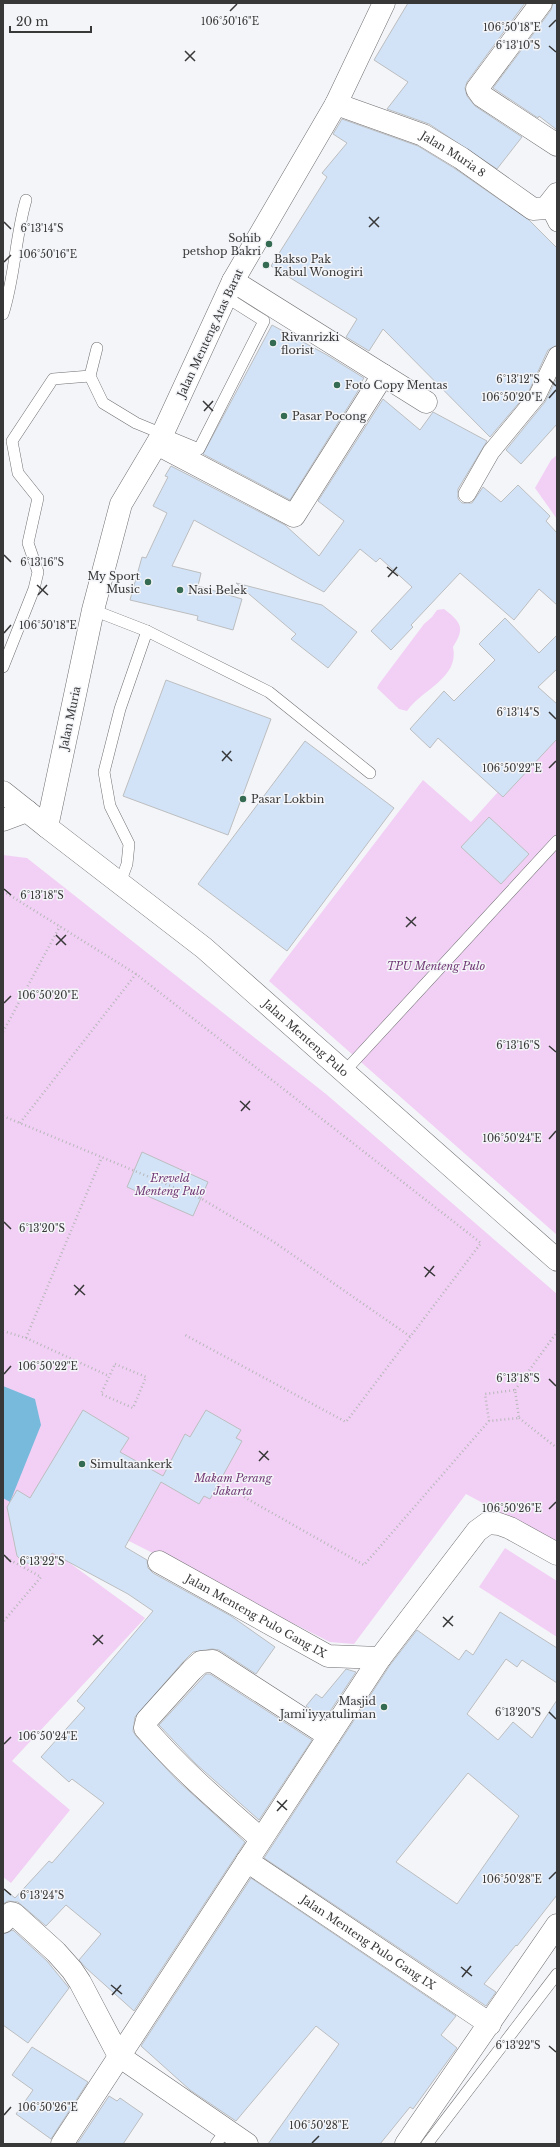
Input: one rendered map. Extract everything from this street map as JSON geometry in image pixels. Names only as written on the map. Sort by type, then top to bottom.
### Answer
[{"type":"street","name":"Jalan Menteng Atas Barat","points":[[93,610],[121,504],[159,440],[230,289],[336,104],[384,3]]},
{"type":"street","points":[[541,3],[477,88],[482,96],[557,145]]},
{"type":"street","name":"Jalan Muria 8","points":[[336,104],[423,135],[461,158],[533,209],[554,208]]},
{"type":"street","points":[[230,289],[383,375],[426,402]]},
{"type":"street","points":[[467,494],[491,452],[537,396],[557,355]]},
{"type":"street","points":[[159,440],[294,516],[383,375]]},
{"type":"street","name":"Jalan Muria","points":[[47,826],[93,610]]},
{"type":"street","name":"Jalan Menteng Pulo","points":[[3,792],[204,948],[345,1071],[557,1260]]},
{"type":"street","points":[[3,820],[27,811]]},
{"type":"street","points":[[62,2144],[380,1658],[477,1531],[488,1523],[499,1524],[510,1528],[557,1554]]},
{"type":"street","name":"Jalan Menteng Pulo Gang IX","points":[[160,1562],[328,1656],[380,1658]]},
{"type":"street","points":[[261,1839],[193,1780],[161,1747],[145,1728],[147,1720],[192,1670],[201,1662],[213,1661],[329,1736]]},
{"type":"street","name":"Jalan Menteng Pulo Gang IX","points":[[247,1861],[490,2024]]},
{"type":"street","points":[[3,1922],[11,1914],[14,1914],[60,1956],[80,1982],[119,2056],[221,2137],[247,2144]]},
{"type":"street","points":[[406,2144],[557,1925]]},
{"type":"lane","points":[[3,314],[11,290],[16,242],[26,200]]},
{"type":"lane","points":[[97,348],[90,376],[103,403],[136,423],[159,440],[199,449],[264,321],[230,289]]},
{"type":"lane","points":[[3,667],[34,589],[38,572],[28,543],[38,498],[18,473],[12,440],[53,379],[90,376]]},
{"type":"lane","points":[[93,610],[147,631],[269,692],[370,773]]},
{"type":"lane","points":[[120,883],[127,864],[129,844],[110,806],[104,772],[120,709],[147,631]]},
{"type":"lane","points":[[345,1071],[557,841]]},
{"type":"lane","points":[[427,2144],[557,1974]]},
{"type":"path","points":[[3,891],[136,974],[482,1242],[346,1422],[185,1335]]},
{"type":"path","points":[[3,1032],[60,926]]},
{"type":"path","points":[[20,1123],[136,974]]},
{"type":"path","points":[[3,1116],[202,1199],[274,1242],[411,1336]]},
{"type":"path","points":[[26,1338],[102,1158]]},
{"type":"path","points":[[3,1331],[26,1338],[109,1376]]},
{"type":"path","points":[[519,1418],[516,1390],[557,1332]]},
{"type":"path","points":[[115,1364],[146,1378],[133,1408],[101,1394],[109,1376],[115,1364]]},
{"type":"path","points":[[489,1421],[485,1394],[516,1390]]},
{"type":"path","points":[[244,1497],[364,1565],[489,1421],[519,1418],[557,1448]]},
{"type":"path","points":[[3,1556],[41,1578],[3,1622]]},
{"type":"green space","points":[[557,455],[557,519],[535,488],[551,460]]},
{"type":"green space","points":[[444,609],[455,618],[460,626],[459,635],[453,647],[454,658],[451,667],[438,683],[413,703],[407,711],[399,709],[377,688],[424,624],[437,610]]},
{"type":"green space","name":"TPU Menteng Pulo","points":[[557,726],[557,1235],[269,981],[423,780],[471,822]]},
{"type":"green space","name":"Ereveld Menteng Pulo","points":[[3,855],[27,858],[326,1094],[557,1294],[557,1543],[466,1494],[354,1644],[330,1642],[91,1522],[67,1561],[145,1618],[12,1761],[70,1810],[11,1883],[3,1877]]},
{"type":"green space","points":[[505,1548],[557,1581],[557,1637],[479,1587]]},
{"type":"water","points":[[3,1386],[35,1399],[41,1425],[10,1502],[3,1498]]},
{"type":"building","points":[[408,3],[525,3],[467,82],[465,88],[467,96],[475,106],[522,137],[497,169],[429,124],[387,109],[408,82],[374,60]]},
{"type":"building","points":[[553,3],[557,3],[557,130],[539,116],[538,118],[493,88],[551,10]]},
{"type":"building","points":[[342,119],[418,146],[454,168],[529,220],[557,248],[557,345],[548,350],[529,391],[490,437],[383,329],[369,351],[346,337],[357,319],[271,266],[327,177],[322,173],[347,143],[333,134]]},
{"type":"building","name":"Pasar Pocong","points":[[272,325],[327,355],[364,378],[362,381],[363,383],[290,500],[203,454]]},
{"type":"building","points":[[557,378],[557,424],[521,464],[506,450],[545,402]]},
{"type":"building","points":[[383,399],[420,430],[433,412],[487,441],[458,489],[458,499],[462,503],[472,503],[483,487],[501,502],[518,485],[550,516],[546,521],[557,533],[557,605],[539,589],[514,620],[460,573],[411,625],[413,627],[391,650],[371,631],[412,587],[380,558],[376,562],[360,549],[324,592],[194,520],[172,566],[201,573],[198,586],[242,599],[233,630],[197,620],[198,616],[130,600],[142,557],[146,558],[167,513],[153,506],[168,477],[165,476],[171,466],[285,525],[319,556],[344,521],[318,501]]},
{"type":"building","points":[[236,583],[322,605],[357,632],[328,668],[291,639],[296,634]]},
{"type":"building","points":[[505,618],[539,653],[557,635],[557,669],[538,687],[557,704],[557,739],[503,797],[438,738],[430,748],[410,729],[444,691],[454,701],[495,660],[479,644]]},
{"type":"building","points":[[166,680],[271,719],[228,835],[123,796]]},
{"type":"building","points":[[305,741],[394,808],[287,951],[198,884]]},
{"type":"building","points":[[489,817],[529,854],[501,884],[461,847]]},
{"type":"building","points":[[142,1152],[208,1182],[193,1216],[127,1187]]},
{"type":"building","points":[[83,1410],[129,1438],[120,1452],[163,1476],[185,1434],[190,1437],[206,1410],[241,1430],[236,1438],[242,1441],[210,1499],[204,1496],[199,1504],[161,1482],[125,1547],[147,1560],[148,1568],[153,1573],[231,1616],[275,1647],[256,1674],[219,1650],[212,1649],[193,1652],[135,1717],[133,1731],[136,1736],[178,1781],[245,1842],[134,2011],[79,1960],[101,1934],[66,1905],[46,1926],[18,1902],[8,1901],[3,1904],[3,1888],[15,1898],[49,1861],[52,1863],[104,1803],[72,1779],[69,1782],[41,1757],[85,1708],[77,1701],[153,1611],[128,1594],[52,1553],[49,1558],[31,1564],[23,1562],[17,1556],[7,1507],[17,1490],[30,1498]]},
{"type":"building","points":[[500,1612],[557,1648],[557,1683],[522,1660],[517,1667],[506,1659],[467,1714],[498,1740],[513,1722],[532,1738],[557,1700],[557,1895],[517,1946],[516,1945],[484,1984],[496,1992],[486,2006],[264,1858],[390,1665],[417,1630],[459,1660],[466,1650],[473,1655]],"holes":[[[468,1773],[519,1816],[457,1904],[396,1862]]]},
{"type":"building","points":[[346,1669],[356,1672],[325,1719],[306,1706],[316,1694],[322,1698]]},
{"type":"building","points":[[206,1674],[210,1674],[312,1740],[259,1820],[195,1763],[159,1725]]},
{"type":"building","points":[[251,1878],[456,2016],[441,2035],[457,2048],[413,2109],[410,2107],[380,2144],[268,2144],[339,2044],[316,2026],[236,2121],[190,2090],[141,2046]]},
{"type":"building","points":[[13,1930],[47,1961],[69,1988],[28,2043],[3,2025],[3,1934]]},
{"type":"building","points":[[32,2047],[88,2082],[51,2139],[16,2114],[33,2090],[12,2075]]},
{"type":"building","points":[[109,2096],[117,2101],[120,2098],[143,2114],[123,2144],[77,2144]]},
{"type":"place","name":"Sohib petshop Bakri","points":[[269,244]]},
{"type":"place","name":"Bakso Pak Kabul Wonogiri","points":[[266,265]]},
{"type":"place","name":"Rivanrizki florist","points":[[273,343]]},
{"type":"place","name":"Foto Copy Mentas","points":[[337,385]]},
{"type":"place","name":"Pasar Pocong","points":[[284,416]]},
{"type":"place","name":"My Sport Music","points":[[148,582]]},
{"type":"place","name":"Nasi Belek","points":[[180,590]]},
{"type":"place","name":"Pasar Lokbin","points":[[243,799]]},
{"type":"place","name":"Simultaankerk","points":[[82,1464]]},
{"type":"place","name":"Masjid Jami'iyyatuliman","points":[[384,1707]]},
{"type":"park label","name":"Makam Perang Jakarta","points":[[233,1484]]}]
